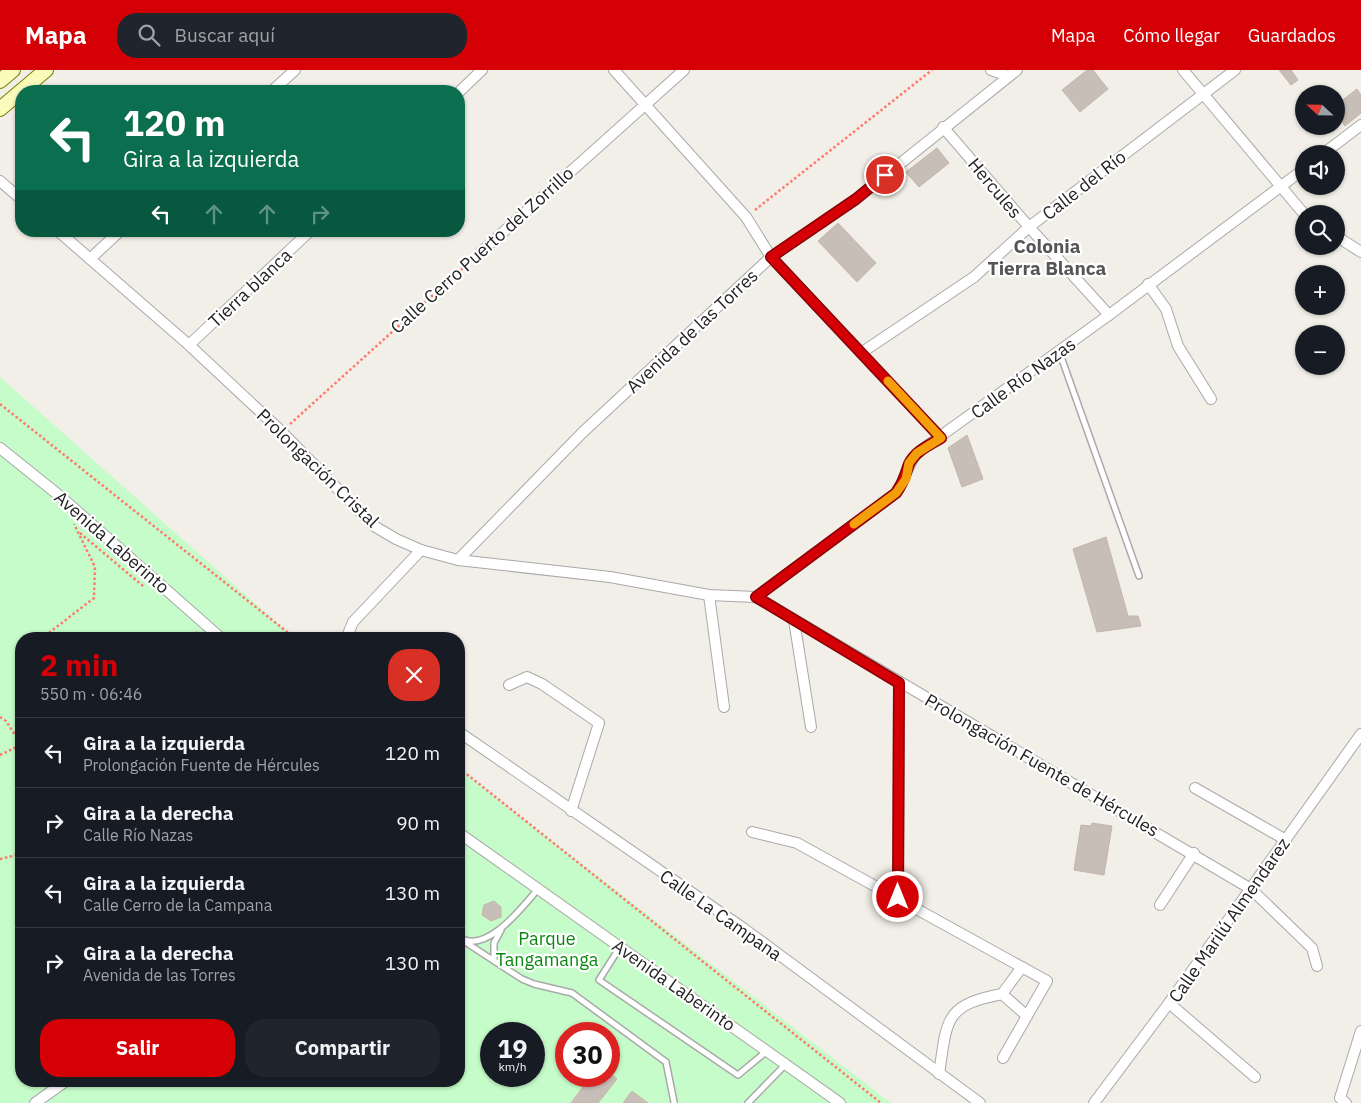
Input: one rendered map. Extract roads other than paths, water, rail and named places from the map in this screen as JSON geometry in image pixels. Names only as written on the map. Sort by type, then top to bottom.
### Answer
[{"type":"street","points":[[0,81],[14,70]]},
{"type":"street","points":[[28,85],[46,70]]},
{"type":"street","points":[[279,85],[295,70]]},
{"type":"street","points":[[465,86],[482,70]]},
{"type":"street","points":[[614,70],[746,218],[771,257],[941,438]]},
{"type":"street","name":"Calle Cerro Puerto del Zorrillo","points":[[481,252],[684,70]]},
{"type":"street","points":[[991,70],[1012,73]]},
{"type":"street","points":[[1183,70],[1296,205]]},
{"type":"street","name":"Calle del Río","points":[[862,353],[974,277],[1029,227],[1235,70]]},
{"type":"street","name":"Avenida de las Torres","points":[[458,560],[582,433],[771,257],[856,199],[1012,73]]},
{"type":"street","points":[[0,109],[15,96]]},
{"type":"street","points":[[1335,145],[1361,125]]},
{"type":"street","name":"Hercules","points":[[943,127],[1029,227],[1109,315]]},
{"type":"street","name":"Calle Río Nazas","points":[[756,597],[896,493],[906,479],[909,463],[917,453],[941,438],[1109,315],[1295,176]]},
{"type":"street","points":[[0,180],[15,194]]},
{"type":"street","name":"Prolongación Cristal","points":[[65,237],[189,345],[282,432],[374,526],[396,539],[421,550],[458,560],[610,577],[709,594],[756,597]]},
{"type":"street","points":[[90,259],[114,237]]},
{"type":"street","name":"Tierra blanca","points":[[189,345],[304,237]]},
{"type":"street","points":[[1345,240],[1358,246]]},
{"type":"street","points":[[1148,284],[1166,309],[1178,346],[1211,398]]},
{"type":"street","name":"Avenida Laberinto","points":[[0,448],[61,497],[214,632]]},
{"type":"street","points":[[349,632],[353,622],[421,550]]},
{"type":"street","points":[[709,594],[724,707]]},
{"type":"street","name":"Prolongación Fuente de Hércules","points":[[756,597],[1251,889],[1312,948],[1317,966]]},
{"type":"street","points":[[794,620],[811,728]]},
{"type":"street","points":[[509,685],[527,678],[542,684],[599,723],[571,811]]},
{"type":"street","points":[[898,897],[899,683]]},
{"type":"street","name":"Calle Marilú Almendarez","points":[[1094,1103],[1169,1003],[1361,734]]},
{"type":"street","name":"Calle La Campana","points":[[465,736],[743,928],[980,1103]]},
{"type":"street","points":[[1195,788],[1286,840]]},
{"type":"street","points":[[752,832],[797,843],[898,897],[1046,981],[1003,1058]]},
{"type":"street","name":"Avenida Laberinto","points":[[465,837],[840,1103]]},
{"type":"street","points":[[1160,905],[1194,854]]},
{"type":"street","points":[[939,1074],[946,1027],[957,1011],[975,999],[1002,994],[1022,967]]},
{"type":"street","points":[[1002,994],[1027,1016]]},
{"type":"street","points":[[1169,1003],[1255,1077]]},
{"type":"street","points":[[1346,1103],[1340,1098],[1361,1031]]},
{"type":"street","points":[[35,1103],[58,1087]]},
{"type":"lane","points":[[1059,351],[1139,576]]},
{"type":"lane","points":[[494,960],[494,943],[506,925],[538,889]]},
{"type":"lane","points":[[465,938],[479,940],[491,936],[506,925]]},
{"type":"lane","points":[[465,941],[534,984],[572,992],[666,1062],[674,1102]]},
{"type":"lane","points":[[620,947],[599,980],[738,1075],[767,1050]]},
{"type":"lane","points":[[748,1103],[786,1064]]},
{"type":"district","name":"Colonia Tierra Blanca","points":[[1047,257]]},
{"type":"park label","name":"Parque Tangamanga","points":[[547,948]]}]
